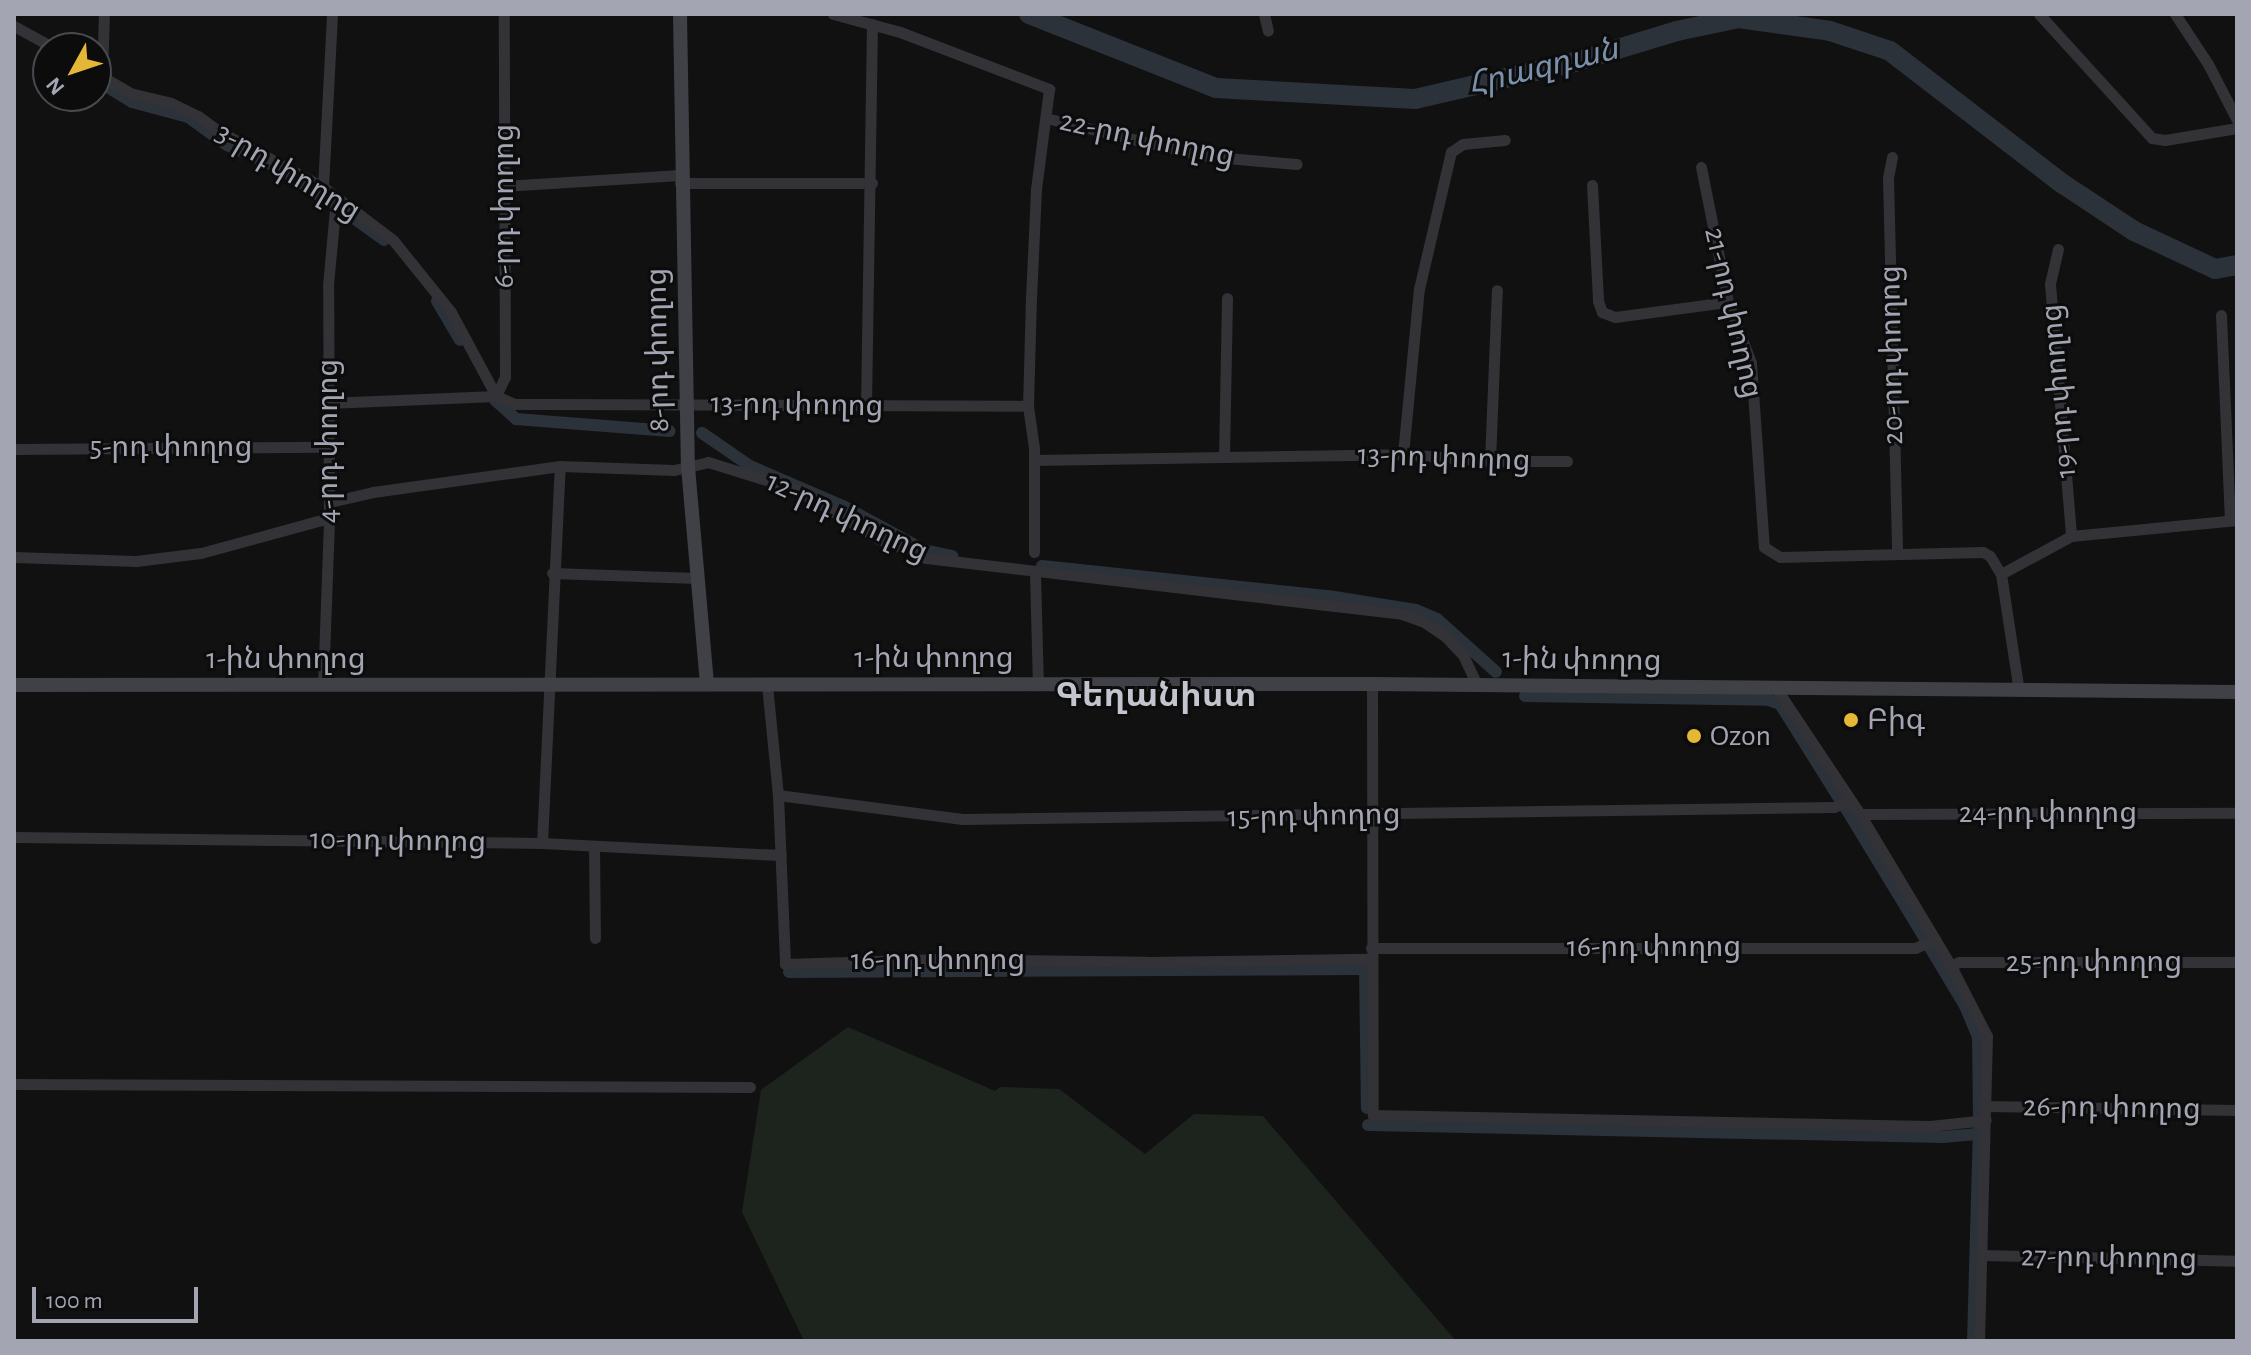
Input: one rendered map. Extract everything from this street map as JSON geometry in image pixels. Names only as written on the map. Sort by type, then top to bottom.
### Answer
[{"type":"main road","name":"8-րդ փողոց","points":[[680,14],[680,179],[688,467],[707,684]]},
{"type":"main road","name":"1-ին փողոց","points":[[14,685],[1372,684],[2237,692]]},
{"type":"street","points":[[323,187],[332,14]]},
{"type":"street","name":"6-րդ փողոց","points":[[496,396],[505,377],[504,14]]},
{"type":"street","points":[[833,14],[872,24],[1049,89],[1036,189],[1028,406],[1034,460],[1034,552]]},
{"type":"street","points":[[1264,14],[1268,31]]},
{"type":"street","points":[[2039,14],[2152,138],[2165,140],[2237,128]]},
{"type":"street","points":[[2175,14],[2208,64],[2237,120]]},
{"type":"street","points":[[866,406],[872,183],[872,24]]},
{"type":"street","points":[[14,26],[32,36]]},
{"type":"street","name":"3-րդ փողոց","points":[[112,83],[130,93],[171,103],[198,116],[217,130],[323,187],[393,240],[451,312],[496,396]]},
{"type":"street","name":"22-րդ փողոց","points":[[1046,118],[1203,156],[1297,164]]},
{"type":"street","points":[[1403,454],[1419,289],[1451,152],[1463,144],[1505,140]]},
{"type":"street","name":"20-րդ փողոց","points":[[1892,157],[1889,208],[1897,554]]},
{"type":"street","name":"21-րդ փողոց","points":[[1701,167],[1728,302],[1751,363],[1764,547],[1771,554],[1897,554]]},
{"type":"street","points":[[505,186],[680,179],[872,183]]},
{"type":"street","points":[[1592,185],[1598,301],[1602,312],[1615,317],[1728,302]]},
{"type":"street","name":"4-րդ փողոց","points":[[323,685],[330,502],[328,285],[336,198]]},
{"type":"street","name":"19-րդ փողոց","points":[[2058,249],[2050,284],[2071,536]]},
{"type":"street","points":[[1490,461],[1497,290]]},
{"type":"street","points":[[1224,456],[1227,298]]},
{"type":"street","points":[[2001,574],[2071,536],[2234,520],[2221,315]]},
{"type":"street","name":"13-րդ փողոց","points":[[327,403],[496,396],[515,404],[1028,406]]},
{"type":"street","name":"5-րդ փողոց","points":[[14,449],[328,447]]},
{"type":"street","name":"13-րդ փողոց","points":[[1034,460],[1403,454],[1490,461],[1567,461]]},
{"type":"street","name":"12-րդ փողոց","points":[[330,502],[373,492],[560,466],[688,467],[708,462],[758,475],[795,489],[879,539],[926,558],[1402,614],[1424,622],[1446,637],[1463,655],[1477,685]]},
{"type":"street","points":[[542,843],[552,573],[560,466]]},
{"type":"street","points":[[14,557],[136,561],[201,553],[329,518]]},
{"type":"street","points":[[1897,554],[1983,552],[1995,561],[2001,574],[2019,691]]},
{"type":"street","points":[[552,573],[697,578]]},
{"type":"street","points":[[1035,573],[1038,684]]},
{"type":"street","points":[[1372,684],[1373,1115],[1930,1126],[1986,1120]]},
{"type":"street","name":"16-րդ փողոց","points":[[767,685],[778,795],[785,964],[941,959],[1146,962],[1371,954],[1915,948],[1935,939]]},
{"type":"street","points":[[1776,688],[1860,814],[1951,966],[1987,1036],[1979,1341]]},
{"type":"street","name":"15-րդ փողոց","points":[[778,795],[962,819],[1372,816],[1834,807],[1850,800]]},
{"type":"street","name":"24-րդ փողոց","points":[[1860,814],[2237,813]]},
{"type":"street","name":"10-րդ փողոց","points":[[14,837],[542,843],[781,855]]},
{"type":"street","points":[[594,846],[595,938]]},
{"type":"street","name":"25-րդ փողոց","points":[[1951,966],[1959,962],[2237,962]]},
{"type":"street","points":[[14,1084],[750,1087]]},
{"type":"street","name":"26-րդ փողոց","points":[[1986,1106],[2237,1110]]},
{"type":"street","name":"27-րդ փողոց","points":[[1982,1255],[2237,1261]]},
{"type":"shaded area","points":[[848,1027],[995,1091],[1000,1087],[1059,1089],[1145,1154],[1194,1114],[1263,1116],[1456,1341],[804,1341],[742,1212],[761,1090]]},
{"type":"waterway","name":"Հրազդան","points":[[1029,14],[1216,88],[1415,99],[1575,62],[1677,31],[1738,18],[1830,31],[1890,51],[2063,184],[2134,231],[2215,269],[2237,265]]},
{"type":"waterway","points":[[112,90],[132,102],[188,117],[227,145],[282,169],[327,201]]},
{"type":"waterway","points":[[341,209],[384,240]]},
{"type":"waterway","points":[[437,301],[460,340]]},
{"type":"waterway","points":[[495,400],[516,419],[670,431]]},
{"type":"waterway","points":[[702,433],[750,466],[843,506],[924,550],[952,556]]},
{"type":"waterway","points":[[1042,566],[1328,596],[1416,610],[1437,619],[1496,672]]},
{"type":"waterway","points":[[1525,696],[1769,700],[1780,704],[1839,798]]},
{"type":"waterway","points":[[1845,807],[1924,937]]},
{"type":"waterway","points":[[1929,946],[1965,1006],[1978,1037],[1979,1115]]},
{"type":"waterway","points":[[789,972],[1365,969],[1367,1108]]},
{"type":"waterway","points":[[1368,1125],[1943,1137],[1979,1134]]},
{"type":"waterway","points":[[1973,1341],[1979,1127]]},
{"type":"place","name":"Բիգ","points":[[1851,720]]},
{"type":"place","name":"Ozon","points":[[1694,736]]},
{"type":"district","name":"Գեղանիստ","points":[[1156,697]]}]
